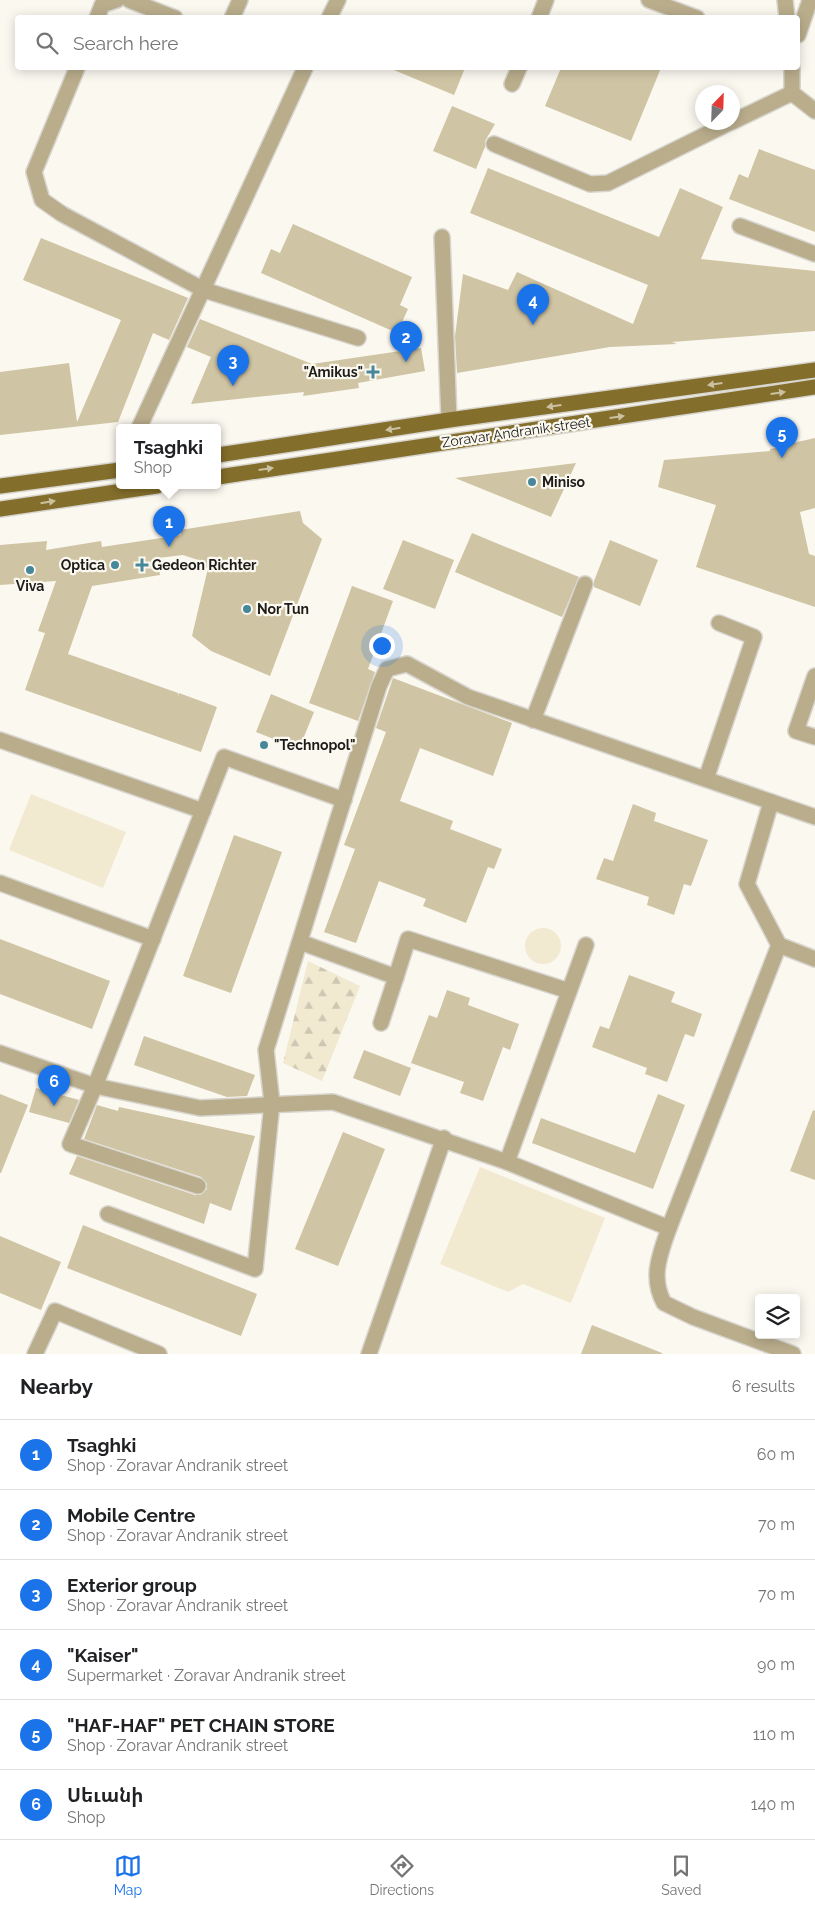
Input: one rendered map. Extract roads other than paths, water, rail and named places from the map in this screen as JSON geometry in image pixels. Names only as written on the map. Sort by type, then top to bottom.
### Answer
[{"type":"main road","name":"Zoravar Andranik street","points":[[221,456],[449,420],[815,370]]},
{"type":"main road","name":"Zoravar Andranik street","points":[[221,477],[815,388]]},
{"type":"main road","points":[[0,486],[116,471]]},
{"type":"main road","points":[[0,510],[119,489]]},
{"type":"lane","points":[[98,15],[102,5],[117,0]]},
{"type":"lane","points":[[129,0],[167,15]]},
{"type":"lane","points":[[233,15],[240,0]]},
{"type":"lane","points":[[331,15],[338,0]]},
{"type":"lane","points":[[540,15],[546,0]]},
{"type":"lane","points":[[649,0],[690,15]]},
{"type":"lane","points":[[786,0],[788,15]]},
{"type":"lane","points":[[800,29],[810,0]]},
{"type":"lane","points":[[76,70],[34,172],[42,200],[62,214],[204,290],[358,338]]},
{"type":"lane","points":[[141,424],[204,290],[300,70]]},
{"type":"lane","points":[[512,84],[518,70]]},
{"type":"lane","points":[[792,70],[792,93]]},
{"type":"lane","points":[[792,93],[815,111]]},
{"type":"lane","points":[[740,118],[792,93]]},
{"type":"lane","points":[[494,144],[590,184],[608,182],[715,130]]},
{"type":"lane","points":[[740,226],[815,254]]},
{"type":"lane","points":[[442,237],[449,420]]},
{"type":"lane","points":[[533,720],[585,584]]},
{"type":"lane","points":[[706,780],[754,637],[719,623]]},
{"type":"lane","points":[[108,1214],[255,1269],[272,1103],[266,1050],[379,686],[386,669],[407,664],[468,697],[815,817]]},
{"type":"lane","points":[[815,676],[796,731],[815,737]]},
{"type":"lane","points":[[0,740],[203,811]]},
{"type":"lane","points":[[198,1186],[70,1144],[95,1086],[224,757],[344,800]]},
{"type":"lane","points":[[771,802],[747,884],[779,945],[815,959]]},
{"type":"lane","points":[[0,883],[153,939]]},
{"type":"lane","points":[[380,1024],[408,938],[570,991]]},
{"type":"lane","points":[[300,942],[396,977]]},
{"type":"lane","points":[[508,1162],[586,944]]},
{"type":"lane","points":[[779,945],[669,1228],[656,1272],[660,1295],[664,1303],[793,1354]]},
{"type":"lane","points":[[0,1052],[95,1086],[200,1108],[272,1103],[333,1102],[444,1138],[508,1162],[669,1228]]},
{"type":"lane","points":[[369,1354],[444,1138]]},
{"type":"lane","points":[[35,1354],[55,1310],[159,1354]]},
{"type":"place","name":"\"Kaiser\"","points":[[533,325]]},
{"type":"place","name":"Mobile Centre","points":[[406,362]]},
{"type":"place","name":"\"Amikus\"","points":[[373,372]]},
{"type":"place","name":"Exterior group","points":[[233,386]]},
{"type":"place","name":"\"HAF-HAF\" PET CHAIN STORE","points":[[782,458]]},
{"type":"place","name":"Miniso","points":[[532,482]]},
{"type":"place","name":"Tsaghki","points":[[169,547]]},
{"type":"place","name":"Optica","points":[[115,565]]},
{"type":"place","name":"Gedeon Richter","points":[[142,565]]},
{"type":"place","name":"Viva","points":[[30,570]]},
{"type":"place","name":"Nor Tun","points":[[247,609]]},
{"type":"place","name":"\"Technopol\"","points":[[264,745]]},
{"type":"place","name":"Սեւանի","points":[[54,1106]]}]
